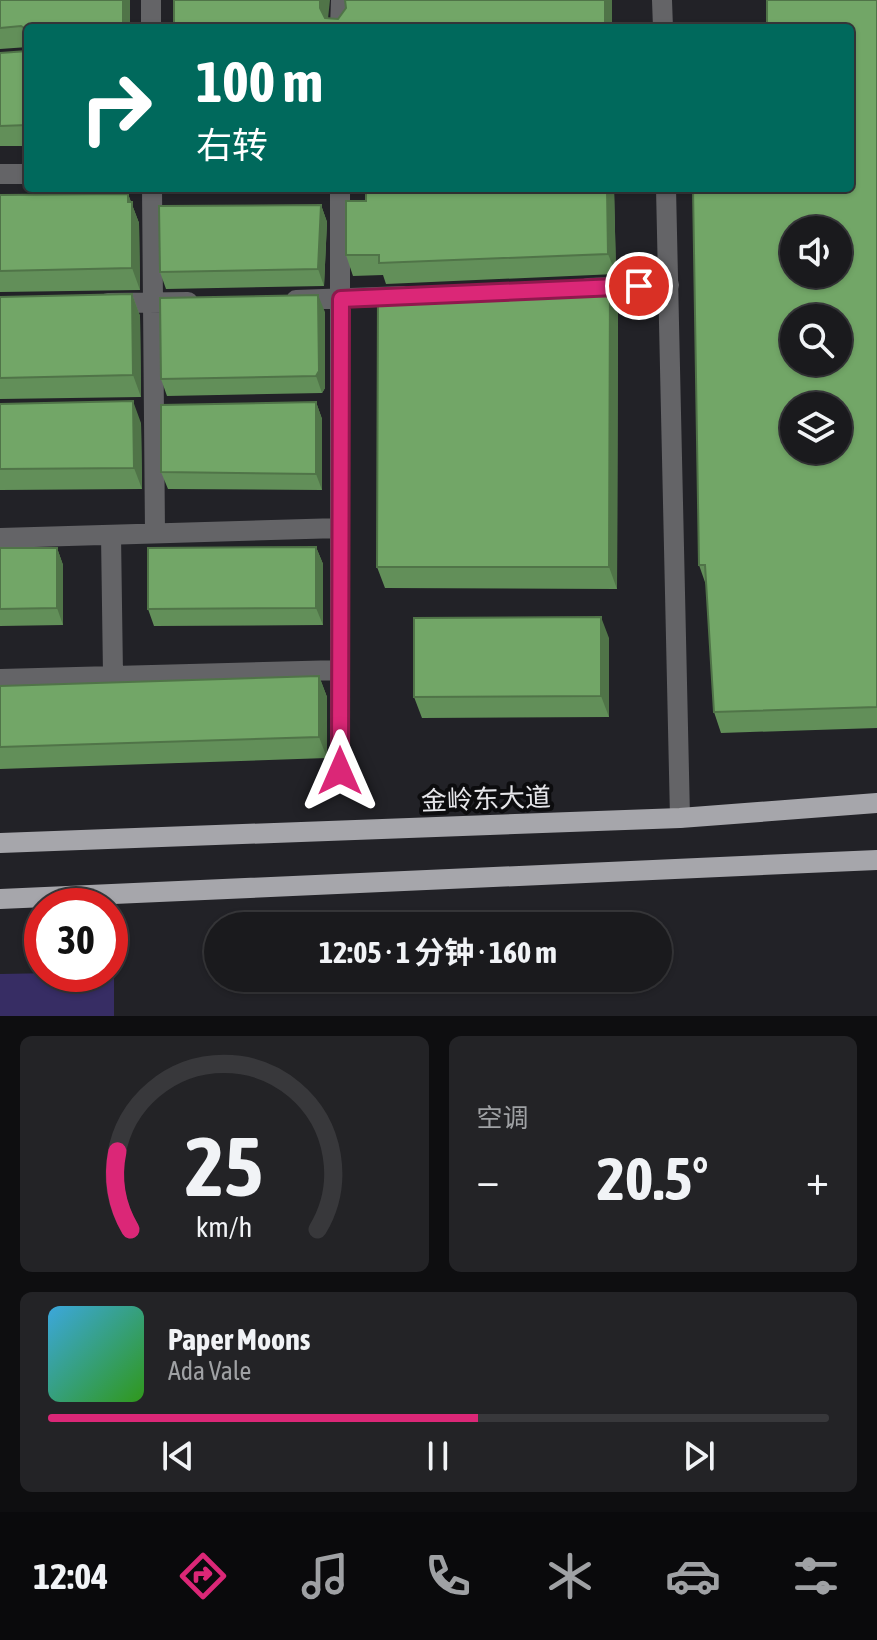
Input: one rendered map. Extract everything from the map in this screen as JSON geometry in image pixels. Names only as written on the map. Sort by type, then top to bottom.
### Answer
[{"type":"main road","name":"金岭东大道","points":[[0,843],[680,818],[877,803]]},
{"type":"main road","points":[[0,899],[877,860]]},
{"type":"street","points":[[151,0],[151,24]]},
{"type":"street","points":[[340,24],[341,0]]},
{"type":"street","points":[[662,0],[663,24]]},
{"type":"street","points":[[0,174],[24,174]]},
{"type":"street","points":[[152,192],[155,533]]},
{"type":"street","points":[[340,192],[341,299],[332,406],[340,528],[340,771]]},
{"type":"street","points":[[666,192],[680,818]]},
{"type":"street","points":[[575,289],[669,285]]},
{"type":"street","points":[[278,300],[419,296]]},
{"type":"street","points":[[92,304],[216,301]]},
{"type":"street","points":[[0,538],[340,528]]},
{"type":"street","points":[[111,535],[113,675]]},
{"type":"street","points":[[0,679],[340,670]]},
{"type":"shaded area","points":[[0,974],[24,974],[24,992],[114,992],[114,1016],[0,1016]]},
{"type":"building","points":[[0,0],[123,0],[123,24],[24,24],[24,28],[0,28]]},
{"type":"building","points":[[174,0],[320,0],[325,18],[338,19],[346,8],[345,0],[605,0],[605,24],[174,24]]},
{"type":"building","points":[[767,0],[877,0],[877,707],[714,712],[705,565],[699,565],[693,192],[854,192],[854,24],[767,24]]},
{"type":"building","points":[[24,51],[24,125],[0,126],[0,53]]},
{"type":"building","points":[[366,192],[607,192],[608,254],[379,263],[379,255],[346,255],[346,201],[366,201]]},
{"type":"building","points":[[128,194],[128,202],[132,202],[132,268],[0,271],[0,195]]},
{"type":"building","points":[[321,205],[318,269],[160,272],[159,206]]},
{"type":"building","points":[[610,281],[609,567],[377,567],[378,289]]},
{"type":"building","points":[[132,294],[133,375],[0,378],[0,297]]},
{"type":"building","points":[[318,295],[319,371],[316,376],[161,379],[160,298]]},
{"type":"building","points":[[133,401],[134,468],[0,469],[0,404]]},
{"type":"building","points":[[316,402],[316,474],[161,472],[161,405]]},
{"type":"building","points":[[316,547],[316,608],[148,609],[148,548]]},
{"type":"building","points":[[0,548],[57,548],[57,608],[0,609]]},
{"type":"building","points":[[601,617],[601,696],[414,697],[414,618]]},
{"type":"building","points":[[319,676],[319,737],[0,747],[0,686]]},
{"type":"route","points":[[340,771],[341,299],[639,286]]}]
